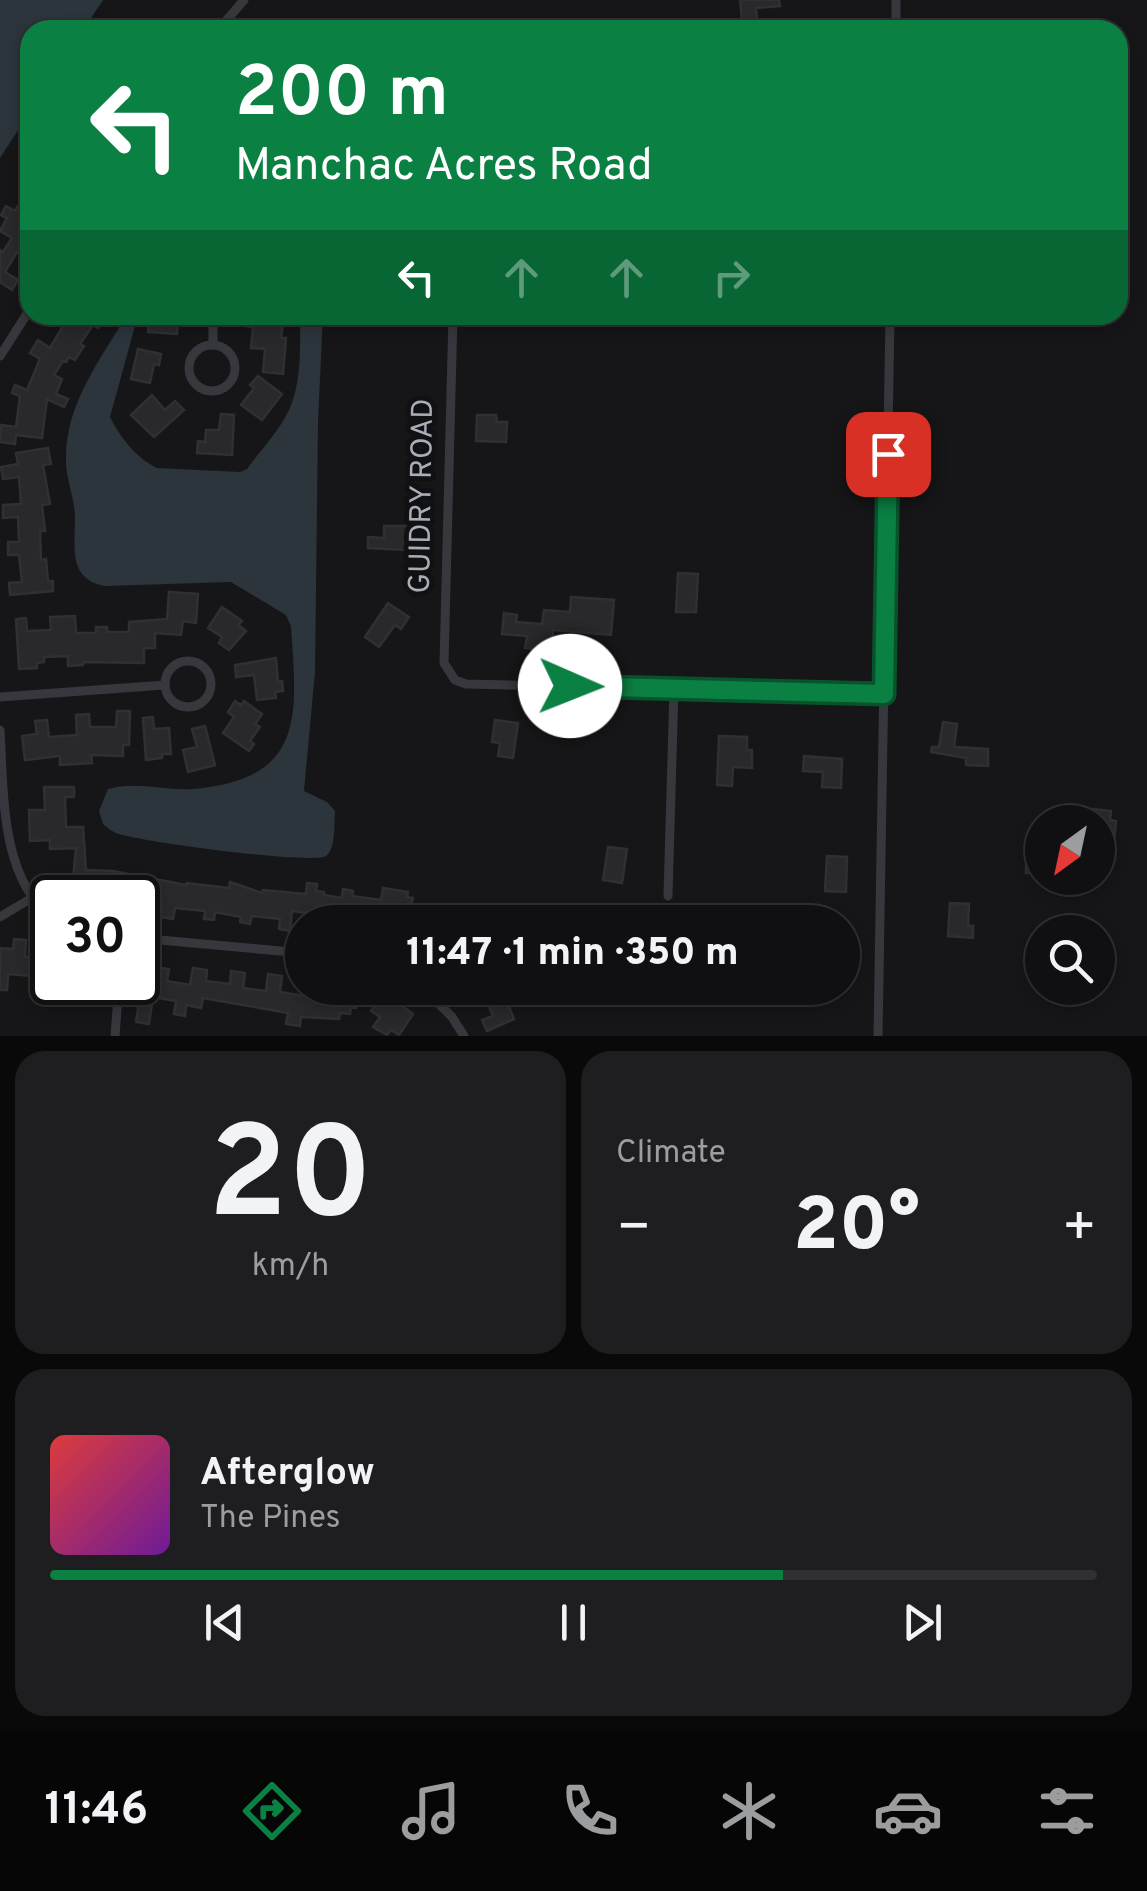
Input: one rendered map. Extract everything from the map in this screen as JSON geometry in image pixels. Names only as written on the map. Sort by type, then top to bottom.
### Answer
[{"type":"street","points":[[0,356],[20,325]]},
{"type":"street","points":[[213,345],[214,325]]},
{"type":"street","name":"GUIDRY ROAD","points":[[452,325],[444,664],[450,676],[466,684],[674,688]]},
{"type":"street","points":[[878,1036],[890,325]]},
{"type":"street","points":[[213,345],[227,350],[235,370],[229,384],[209,391],[195,384],[188,370],[198,349],[213,345]]},
{"type":"street","points":[[182,662],[198,663],[211,681],[208,696],[190,707],[176,704],[165,685],[170,670],[182,662]]},
{"type":"street","points":[[0,696],[165,685]]},
{"type":"street","points":[[668,896],[674,688],[884,694]]},
{"type":"street","points":[[0,730],[5,859],[30,900],[0,917]]},
{"type":"street","points":[[160,940],[285,952]]},
{"type":"street","points":[[115,1036],[117,1005]]},
{"type":"street","points":[[440,1005],[464,1036]]},
{"type":"shaded area","points":[[0,0],[103,0],[90,20],[20,20],[20,127],[0,158]]},
{"type":"shaded area","points":[[121,325],[135,325],[110,417],[124,439],[142,459],[157,468],[240,472],[247,469],[275,433],[293,399],[300,325],[323,325],[315,672],[304,791],[327,802],[335,811],[333,842],[326,856],[259,855],[187,846],[130,837],[103,824],[99,811],[108,789],[193,789],[230,783],[257,772],[275,757],[287,738],[294,688],[291,626],[286,615],[231,582],[105,586],[85,577],[79,569],[75,510],[66,465],[68,437],[78,400]]},
{"type":"building","points":[[740,0],[779,0],[780,6],[756,8],[757,20],[742,20]]},
{"type":"building","points":[[20,203],[20,254],[17,252],[5,272],[18,280],[12,290],[0,282],[0,250],[3,252],[12,238],[0,231],[7,218],[1,215],[6,206],[15,211]]},
{"type":"building","points":[[64,325],[93,325],[75,360],[69,357],[63,361],[54,375],[62,379],[56,394],[68,399],[64,407],[47,399],[42,438],[16,435],[15,444],[0,442],[1,425],[16,427],[20,396],[12,393],[15,385],[27,390],[40,359],[30,353],[38,340],[50,348]]},
{"type":"building","points":[[149,325],[177,325],[177,334],[148,332]]},
{"type":"building","points":[[237,325],[283,325],[281,338],[286,338],[283,374],[263,372],[265,349],[251,348],[253,327]]},
{"type":"building","points":[[138,349],[161,354],[150,383],[131,379]]},
{"type":"building","points":[[258,376],[282,394],[262,420],[241,405]]},
{"type":"building","points":[[152,395],[165,410],[175,401],[184,410],[154,437],[131,415]]},
{"type":"building","points":[[221,414],[234,415],[232,455],[197,453],[198,441],[205,442],[206,430],[219,430]]},
{"type":"building","points":[[477,415],[496,415],[497,422],[507,422],[506,442],[476,441]]},
{"type":"building","points":[[48,448],[51,464],[43,465],[50,504],[42,505],[45,531],[40,531],[41,560],[46,559],[53,591],[10,595],[9,583],[22,582],[19,555],[8,555],[8,542],[19,542],[18,517],[3,518],[3,505],[21,504],[19,477],[3,479],[1,467],[18,464],[16,453]]},
{"type":"building","points":[[384,526],[407,526],[406,550],[368,548],[368,537],[384,538]]},
{"type":"building","points":[[678,573],[698,574],[696,612],[676,612]]},
{"type":"building","points":[[169,592],[198,594],[196,623],[183,621],[181,635],[155,633],[155,648],[144,648],[144,663],[83,662],[68,666],[68,656],[44,657],[37,668],[19,669],[16,619],[26,618],[27,631],[51,630],[50,617],[75,616],[76,633],[96,633],[96,627],[107,627],[107,632],[129,632],[129,622],[167,619]]},
{"type":"building","points":[[571,597],[614,600],[611,635],[553,630],[552,651],[525,648],[527,636],[502,634],[504,613],[517,615],[516,622],[542,624],[544,610],[570,612]]},
{"type":"building","points":[[388,603],[409,617],[401,629],[395,625],[379,647],[365,637]]},
{"type":"building","points":[[222,607],[242,621],[238,625],[246,631],[229,650],[219,643],[222,637],[208,628]]},
{"type":"building","points":[[276,658],[278,682],[282,681],[283,691],[275,692],[276,698],[257,700],[254,675],[236,677],[235,665]]},
{"type":"building","points":[[235,701],[241,705],[244,701],[262,714],[255,724],[260,727],[250,741],[254,744],[249,751],[223,733],[234,717],[228,712]]},
{"type":"building","points":[[117,711],[130,711],[129,745],[123,745],[123,756],[91,755],[92,763],[60,765],[60,756],[25,760],[22,736],[37,734],[35,721],[47,720],[49,737],[77,735],[76,715],[89,714],[90,727],[116,727]]},
{"type":"building","points":[[153,717],[154,729],[169,728],[171,754],[146,760],[143,718]]},
{"type":"building","points":[[495,720],[518,723],[513,758],[498,756],[500,743],[492,742]]},
{"type":"building","points":[[943,722],[957,724],[954,747],[988,749],[988,766],[966,765],[966,758],[931,752],[932,747],[939,747]]},
{"type":"building","points":[[205,726],[215,765],[188,772],[183,750],[197,747],[192,729]]},
{"type":"building","points":[[719,736],[747,737],[747,750],[752,750],[752,768],[733,767],[732,786],[717,785]]},
{"type":"building","points":[[804,756],[842,759],[841,788],[822,787],[823,772],[803,771]]},
{"type":"building","points":[[44,787],[74,787],[74,797],[65,797],[66,827],[83,827],[86,870],[134,875],[73,875],[76,848],[50,849],[50,840],[30,841],[29,810],[45,810]]},
{"type":"building","points":[[608,847],[627,849],[622,883],[603,880]]},
{"type":"building","points":[[827,856],[847,857],[846,892],[825,891]]},
{"type":"building","points":[[160,880],[229,888],[230,882],[262,893],[263,890],[306,894],[307,883],[317,884],[316,891],[324,895],[342,898],[343,889],[353,891],[352,896],[381,900],[383,888],[408,892],[407,897],[413,898],[411,905],[285,905],[285,930],[279,929],[280,919],[252,916],[250,924],[240,922],[241,917],[215,912],[214,920],[204,919],[205,911],[175,908],[173,919],[161,917]]},
{"type":"building","points":[[950,903],[969,904],[968,926],[973,926],[973,938],[948,936]]},
{"type":"building","points":[[14,939],[26,940],[30,976],[8,974],[7,990],[0,990],[0,948],[13,949]]},
{"type":"building","points":[[160,968],[169,969],[167,981],[190,985],[193,968],[207,970],[206,981],[230,984],[231,971],[245,973],[243,988],[266,991],[268,974],[282,976],[280,992],[285,993],[285,1005],[356,1005],[351,1007],[350,1014],[340,1013],[339,1019],[301,1017],[300,1026],[286,1024],[288,1013],[203,998],[201,1008],[186,1005],[185,1016],[174,1014],[176,1001],[160,998]]},
{"type":"building","points":[[139,1005],[152,1005],[149,1024],[136,1022]]},
{"type":"building","points":[[375,1005],[401,1005],[413,1014],[399,1035],[391,1030],[387,1035],[373,1027],[380,1017],[371,1011]]},
{"type":"building","points":[[488,1005],[508,1005],[514,1019],[487,1031],[482,1020],[493,1016]]},
{"type":"route","points":[[570,686],[884,694],[888,454]]}]
